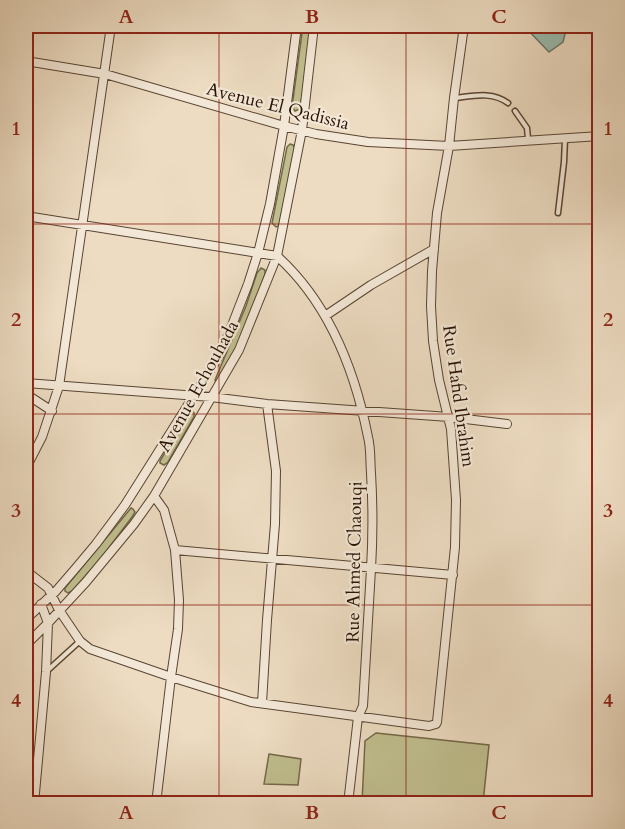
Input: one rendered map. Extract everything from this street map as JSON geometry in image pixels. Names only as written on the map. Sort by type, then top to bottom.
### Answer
[{"type":"street","points":[[26,468],[42,437],[59,386],[111,26]]},
{"type":"street","name":"Avenue Echouhada","points":[[26,619],[56,591],[125,506],[222,351],[258,253],[270,204],[284,126],[297,26]]},
{"type":"street","name":"Avenue Echouhada","points":[[26,645],[108,556],[134,524],[154,496],[239,350],[277,256],[302,130],[314,26]]},
{"type":"street","name":"Rue Hafid Ibrahim","points":[[358,717],[429,726],[437,722],[453,575],[456,500],[452,429],[439,380],[433,341],[432,294],[437,213],[449,146],[464,26]]},
{"type":"street","name":"Avenue El Qadissia","points":[[26,61],[105,74],[284,126],[368,142],[449,146],[600,136]]},
{"type":"street","points":[[26,216],[277,256]]},
{"type":"street","points":[[325,316],[371,285],[434,249]]},
{"type":"street","name":"Rue Ahmed Chaouqi","points":[[277,256],[302,280],[325,316],[351,372],[369,438],[374,514],[371,568],[363,706],[358,717],[348,804]]},
{"type":"street","points":[[26,383],[449,417],[507,424]]},
{"type":"street","points":[[26,394],[52,411]]},
{"type":"street","points":[[262,703],[275,524],[276,471],[267,404]]},
{"type":"street","points":[[154,496],[164,510],[176,550],[179,600],[178,629],[156,804]]},
{"type":"street","points":[[176,550],[453,575]]},
{"type":"street","points":[[26,571],[48,588],[59,610],[80,641],[90,649],[251,702],[358,717]]},
{"type":"street","points":[[34,804],[48,623],[41,604]]},
{"type":"lane","points":[[454,98],[482,95],[501,98],[508,103]]},
{"type":"lane","points":[[515,111],[526,128],[528,140]]},
{"type":"lane","points":[[558,213],[565,138]]},
{"type":"lane","points":[[46,672],[80,641]]},
{"type":"shaded area","points":[[303,26],[312,26],[300,109],[295,111],[292,107]]},
{"type":"shaded area","points":[[524,26],[567,26],[563,42],[549,52]]},
{"type":"shaded area","points":[[290,144],[295,148],[279,226],[276,227],[272,223],[287,147]]},
{"type":"shaded area","points":[[261,268],[265,270],[265,274],[240,344],[216,383],[215,380],[246,306],[257,273]]},
{"type":"shaded area","points":[[192,411],[194,417],[168,462],[164,465],[160,463],[188,413]]},
{"type":"shaded area","points":[[131,508],[135,512],[102,557],[72,591],[68,593],[65,591],[65,588]]},
{"type":"shaded area","points":[[376,733],[489,745],[483,803],[362,803],[365,741]]},
{"type":"shaded area","points":[[269,754],[301,759],[298,785],[264,784]]}]
